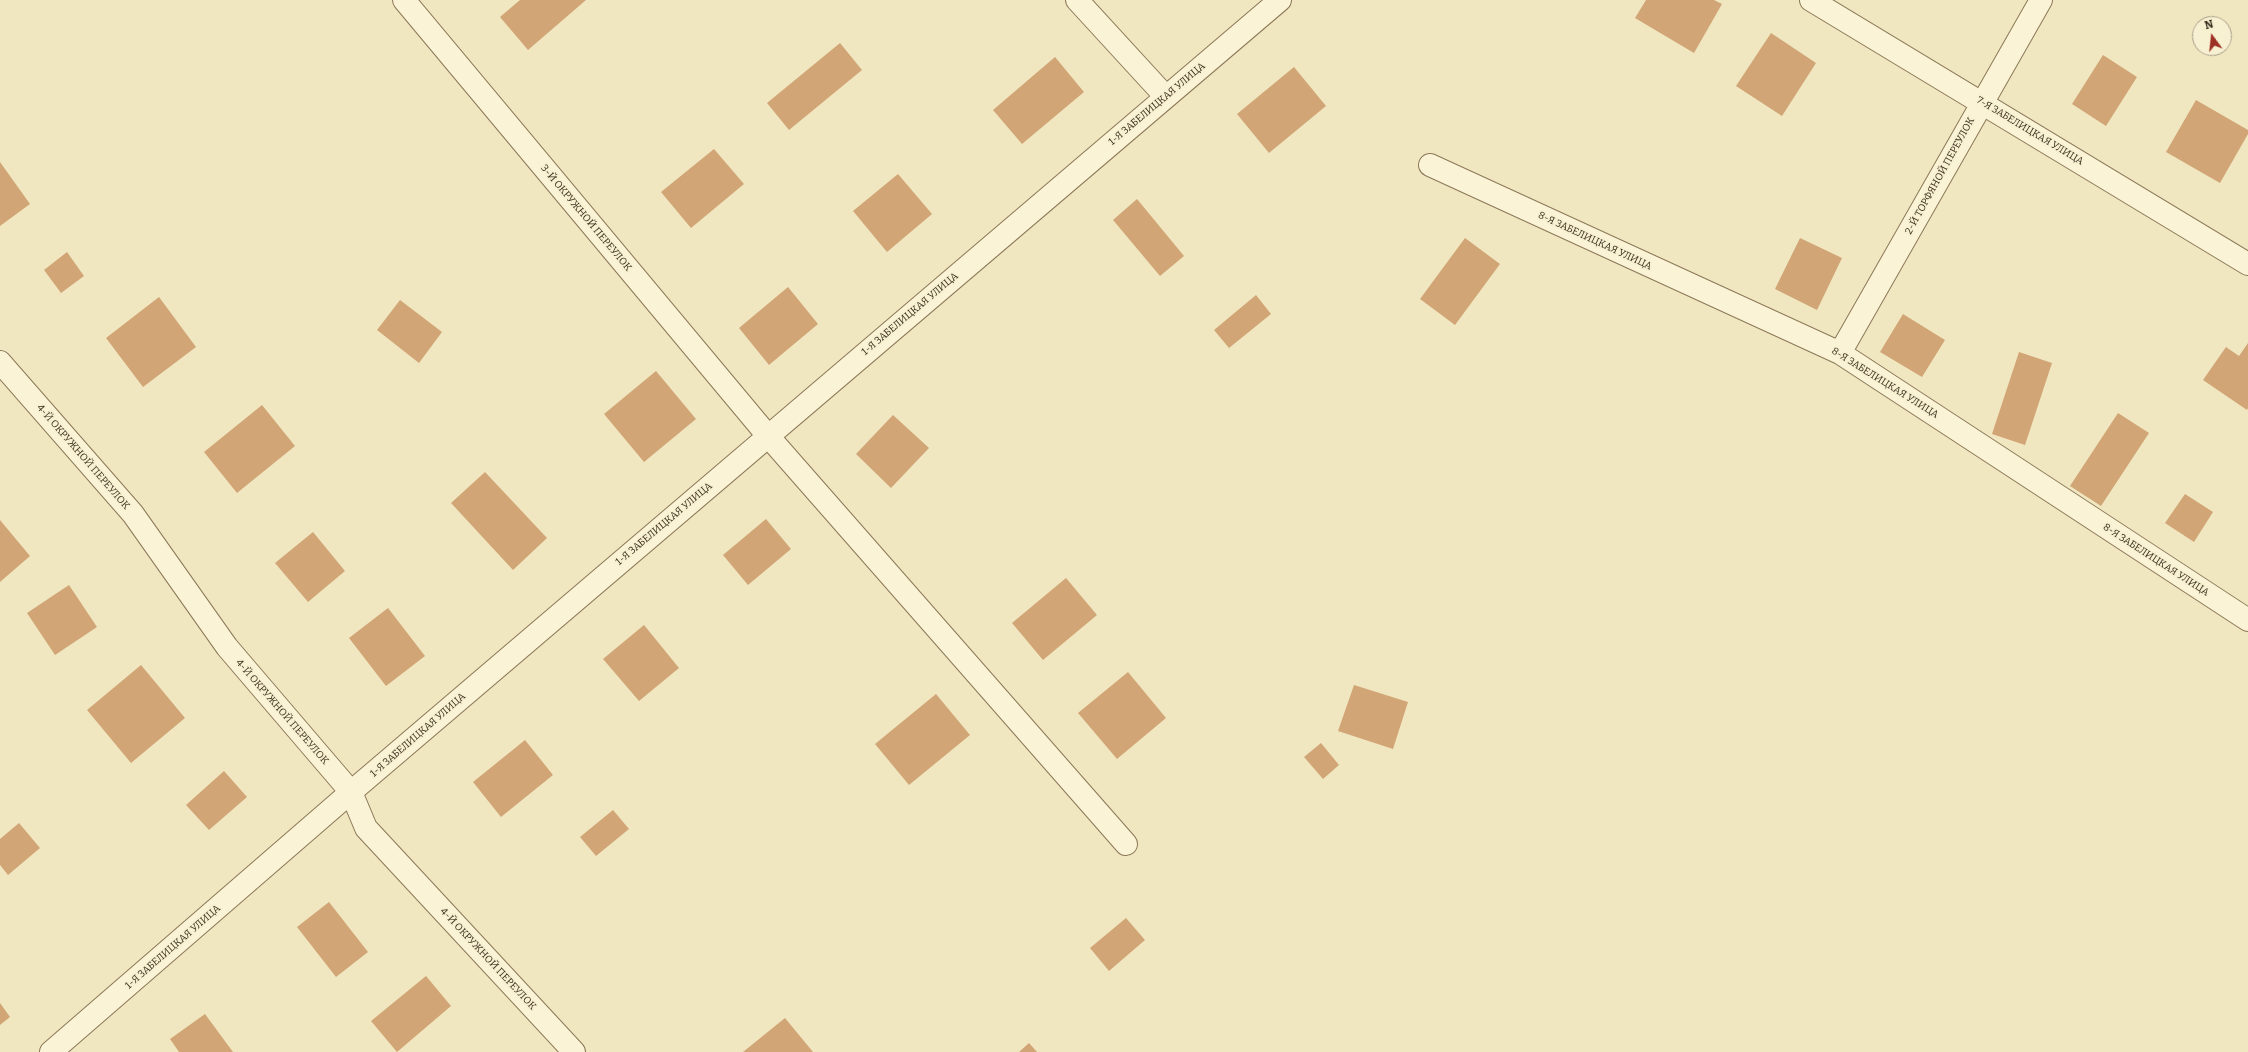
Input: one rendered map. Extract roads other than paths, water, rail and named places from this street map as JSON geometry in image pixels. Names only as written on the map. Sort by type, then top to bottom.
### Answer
[{"type":"street","name":"3-Й ОКРУЖНОЙ ПЕРЕУЛОК","points":[[404,0],[768,436],[1126,844]]},
{"type":"street","points":[[1076,0],[1166,97]]},
{"type":"street","name":"1-Я ЗАБЕЛИЦКАЯ УЛИЦА","points":[[51,1052],[351,792],[1280,0]]},
{"type":"street","name":"7-Я ЗАБЕЛИЦКАЯ УЛИЦА","points":[[1811,0],[2248,264]]},
{"type":"street","name":"2-Й ТОРФЯНОЙ ПЕРЕУЛОК","points":[[1840,353],[2041,0]]},
{"type":"street","name":"8-Я ЗАБЕЛИЦКАЯ УЛИЦА","points":[[1430,165],[1840,353],[2248,620]]},
{"type":"street","name":"4-Й ОКРУЖНОЙ ПЕРЕУЛОК","points":[[0,362],[133,514],[227,647],[351,792],[366,828],[574,1052]]}]
